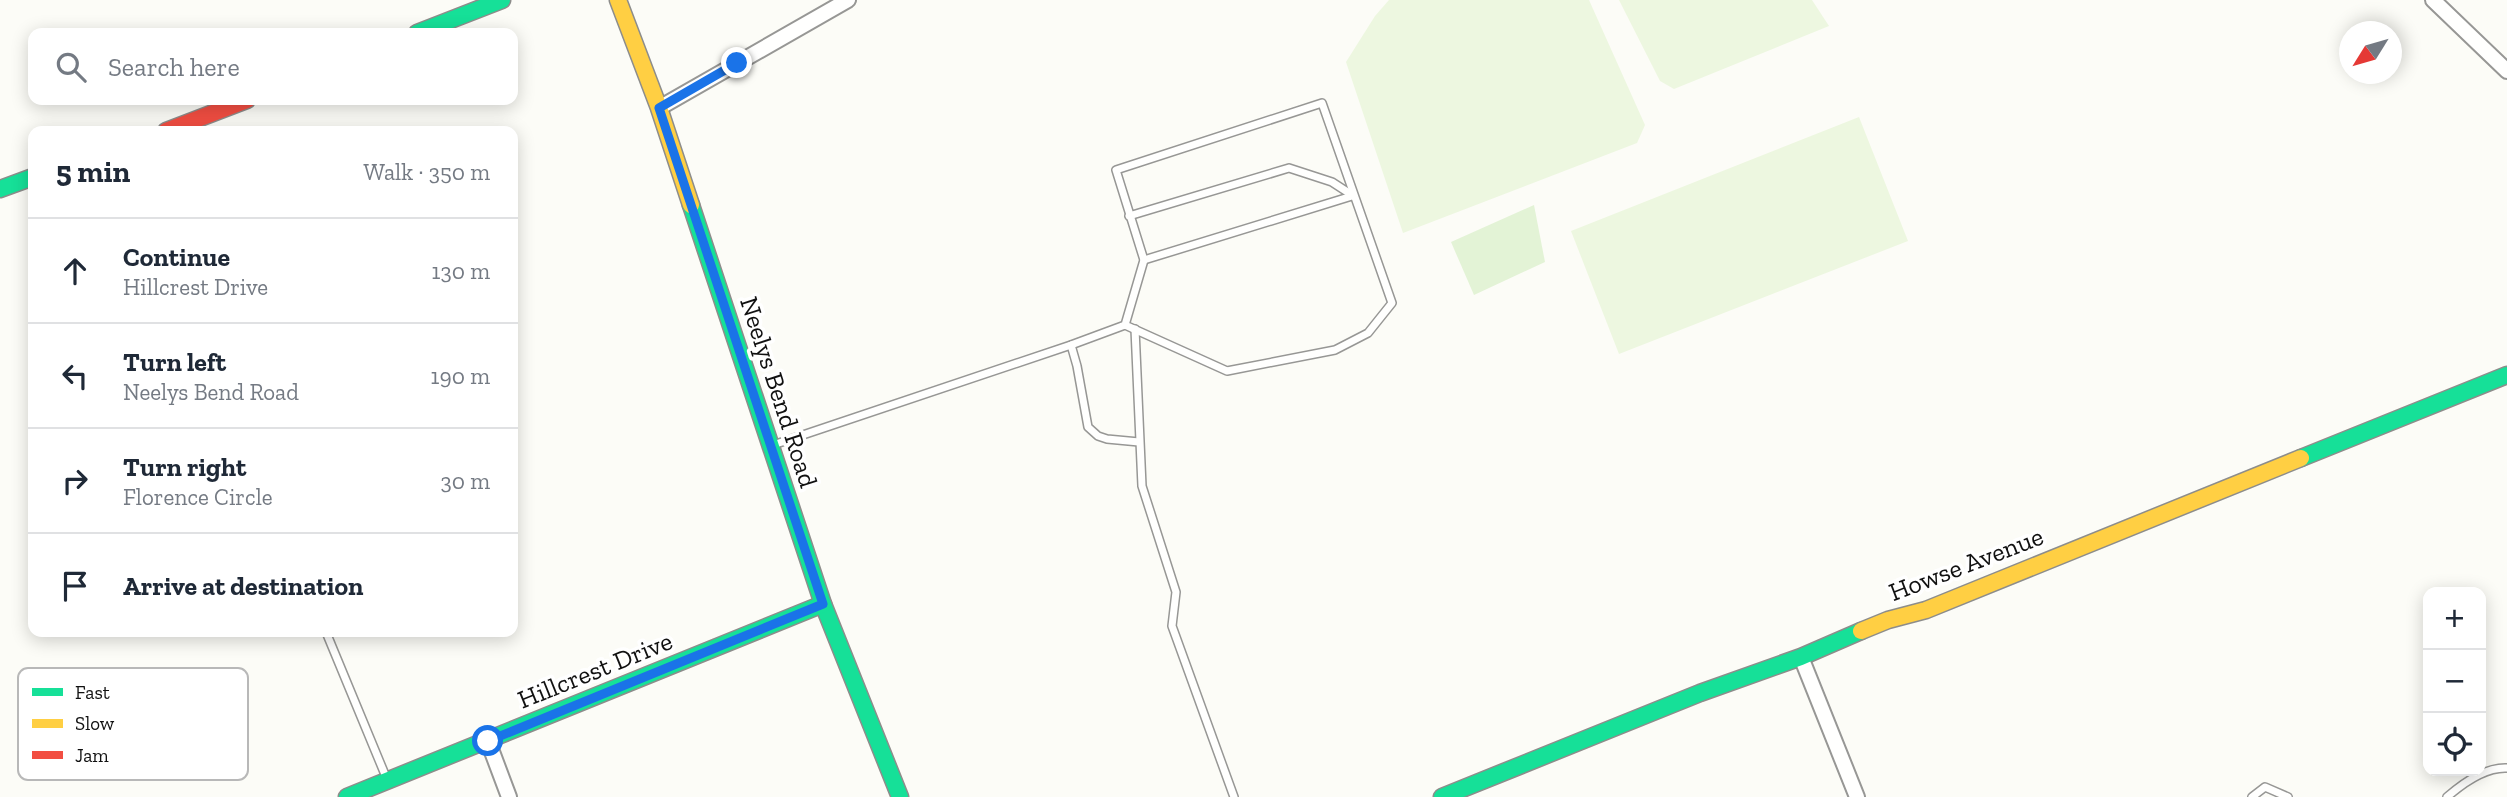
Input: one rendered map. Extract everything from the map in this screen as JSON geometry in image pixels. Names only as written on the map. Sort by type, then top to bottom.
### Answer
[{"type":"street","points":[[430,28],[502,0]]},
{"type":"street","name":"Neelys Bend Road","points":[[618,0],[659,108],[823,604],[900,797]]},
{"type":"street","points":[[659,108],[848,0]]},
{"type":"street","points":[[2433,0],[2507,71]]},
{"type":"street","points":[[179,126],[234,105]]},
{"type":"street","points":[[0,189],[28,179]]},
{"type":"street","name":"Howse Avenue","points":[[1442,797],[1700,693],[1801,657],[1888,620],[1926,610],[2507,374]]},
{"type":"street","name":"Hillcrest Drive","points":[[347,797],[823,604]]},
{"type":"street","points":[[1801,657],[1857,797]]},
{"type":"street","points":[[488,741],[509,797]]},
{"type":"lane","points":[[770,446],[1125,325],[1227,372],[1335,350],[1368,333],[1392,303],[1352,196],[1322,103],[1116,170],[1144,260],[1125,325]]},
{"type":"lane","points":[[1129,216],[1289,168],[1332,182],[1352,196]]},
{"type":"lane","points":[[1144,260],[1352,196]]},
{"type":"lane","points":[[1135,329],[1142,486],[1177,592],[1172,626],[1234,797]]},
{"type":"lane","points":[[1071,345],[1088,427],[1098,436],[1107,439],[1139,442]]},
{"type":"lane","points":[[328,637],[387,781]]},
{"type":"lane","points":[[2447,797],[2493,767],[2507,768]]},
{"type":"lane","points":[[2252,797],[2265,787],[2288,797]]},
{"type":"green space","points":[[1389,0],[1589,0],[1645,125],[1637,143],[1403,233],[1346,62],[1375,16]]},
{"type":"green space","points":[[1619,0],[1812,0],[1829,26],[1674,89],[1660,81]]},
{"type":"green space","points":[[1859,117],[1908,241],[1619,354],[1571,231]]},
{"type":"green space","points":[[1534,205],[1545,262],[1474,295],[1451,242]]},
{"type":"traffic: fast","points":[[430,28],[502,0]]},
{"type":"traffic: fast","points":[[0,189],[28,179]]},
{"type":"traffic: fast","points":[[691,205],[823,604],[900,797]]},
{"type":"traffic: fast","points":[[2301,458],[2507,375]]},
{"type":"traffic: fast","points":[[347,797],[823,604]]},
{"type":"traffic: fast","points":[[1442,797],[1861,631]]},
{"type":"traffic: slow","points":[[618,0],[659,108],[691,205]]},
{"type":"traffic: slow","points":[[1861,631],[1888,620],[1926,610],[2301,458]]},
{"type":"traffic: jam","points":[[179,126],[234,105]]},
{"type":"route","points":[[488,741],[823,604],[659,108],[737,63]]}]
